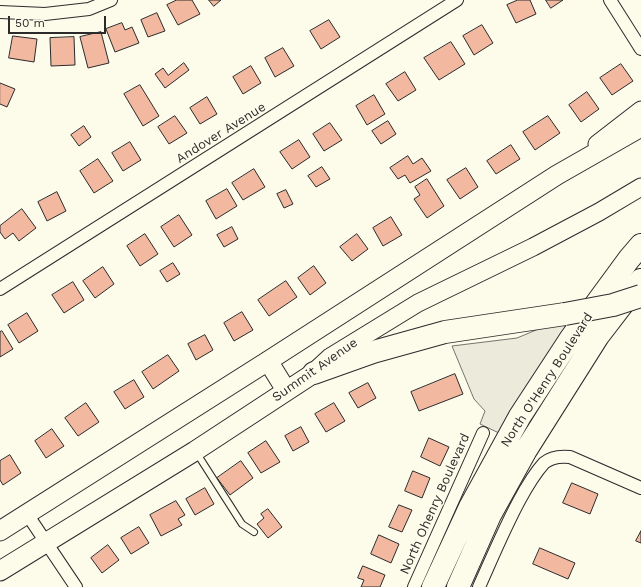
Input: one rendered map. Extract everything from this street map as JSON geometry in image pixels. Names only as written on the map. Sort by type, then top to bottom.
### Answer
[{"type":"highway","name":"North O'Henry Boulevard","points":[[433,587],[470,507],[520,416],[571,338],[641,245]]},
{"type":"highway","name":"North O'Henry Boulevard","points":[[458,587],[490,515],[526,450],[598,336],[641,280]]},
{"type":"highway","points":[[314,373],[373,352],[445,332],[565,314],[613,305],[641,296]]},
{"type":"main road","points":[[557,175],[641,110]]},
{"type":"main road","points":[[0,531],[557,175],[641,127]]},
{"type":"main road","name":"Summit Avenue","points":[[0,571],[195,451],[314,373],[330,357],[418,303],[586,219],[641,187]]},
{"type":"main road","points":[[268,360],[286,390]]},
{"type":"street","points":[[0,12],[46,14],[89,9],[111,0]]},
{"type":"street","name":"Andover Avenue","points":[[0,289],[457,0]]},
{"type":"street","points":[[610,0],[641,49]]},
{"type":"street","name":"North Ohenry Boulevard","points":[[414,587],[482,433]]},
{"type":"street","points":[[479,587],[511,516],[528,484],[545,463],[551,459],[563,456],[570,457],[641,488]]},
{"type":"street","points":[[27,514],[76,587]]},
{"type":"lane","points":[[195,451],[242,524],[254,532]]},
{"type":"shaded area","points":[[569,324],[499,433],[480,424],[485,411],[474,399],[452,346],[517,338],[541,328]]},
{"type":"building","points":[[177,0],[192,0],[200,14],[178,25],[167,5]]},
{"type":"building","points":[[209,0],[221,0],[214,6]]},
{"type":"building","points":[[518,0],[530,0],[536,14],[516,23],[507,5]]},
{"type":"building","points":[[546,0],[563,0],[551,8]]},
{"type":"building","points":[[157,13],[165,31],[148,37],[141,20]]},
{"type":"building","points":[[329,20],[340,37],[321,49],[310,31]]},
{"type":"building","points":[[122,23],[125,30],[132,27],[139,43],[115,52],[106,29]]},
{"type":"building","points":[[482,25],[493,43],[474,55],[463,36]]},
{"type":"building","points":[[101,32],[109,63],[88,68],[80,37]]},
{"type":"building","points":[[13,36],[37,39],[34,62],[9,58]]},
{"type":"building","points":[[74,37],[75,65],[51,66],[50,38]]},
{"type":"building","points":[[451,42],[465,64],[439,80],[424,58]]},
{"type":"building","points":[[283,48],[294,66],[275,77],[265,58]]},
{"type":"building","points":[[184,63],[189,70],[165,88],[155,74],[163,68],[168,75]]},
{"type":"building","points":[[621,64],[633,81],[612,95],[600,78]]},
{"type":"building","points":[[251,66],[261,83],[243,94],[233,77]]},
{"type":"building","points":[[405,72],[416,90],[398,101],[386,84]]},
{"type":"building","points":[[0,83],[15,89],[7,107],[0,104]]},
{"type":"building","points":[[140,85],[159,116],[143,126],[124,94]]},
{"type":"building","points":[[587,92],[599,109],[581,122],[569,105]]},
{"type":"building","points":[[374,95],[385,114],[367,125],[356,106]]},
{"type":"building","points":[[207,97],[217,114],[200,124],[190,108]]},
{"type":"building","points":[[175,116],[187,133],[169,144],[158,127]]},
{"type":"building","points":[[548,116],[560,133],[535,150],[523,132]]},
{"type":"building","points":[[388,121],[396,134],[381,144],[372,131]]},
{"type":"building","points":[[330,123],[342,140],[324,151],[313,134]]},
{"type":"building","points":[[84,126],[91,137],[79,146],[71,135]]},
{"type":"building","points":[[299,140],[310,157],[292,169],[280,152]]},
{"type":"building","points":[[130,142],[141,160],[123,171],[112,153]]},
{"type":"building","points":[[511,145],[520,159],[496,174],[487,161]]},
{"type":"building","points":[[408,156],[413,164],[422,158],[431,171],[410,183],[405,175],[398,179],[390,168]]},
{"type":"building","points":[[98,159],[113,181],[94,193],[80,171]]},
{"type":"building","points":[[322,167],[330,179],[316,187],[308,176]]},
{"type":"building","points":[[466,168],[478,187],[460,199],[447,180]]},
{"type":"building","points":[[254,169],[265,187],[243,200],[232,183]]},
{"type":"building","points":[[427,179],[444,206],[427,218],[414,199],[420,195],[415,187]]},
{"type":"building","points":[[227,189],[237,206],[216,219],[206,201]]},
{"type":"building","points":[[286,190],[293,204],[284,208],[277,194]]},
{"type":"building","points":[[57,192],[66,211],[47,221],[38,202]]},
{"type":"building","points":[[22,209],[36,228],[19,241],[13,233],[5,239],[0,232],[0,226]]},
{"type":"building","points":[[179,215],[192,235],[174,247],[161,227]]},
{"type":"building","points":[[391,217],[402,235],[383,246],[373,228]]},
{"type":"building","points":[[232,227],[238,239],[224,247],[217,235]]},
{"type":"building","points":[[145,234],[158,254],[140,266],[127,246]]},
{"type":"building","points":[[357,234],[368,249],[352,261],[340,247]]},
{"type":"building","points":[[173,263],[180,274],[167,282],[160,271]]},
{"type":"building","points":[[314,266],[326,283],[310,295],[298,278]]},
{"type":"building","points":[[103,267],[114,284],[95,298],[83,281]]},
{"type":"building","points":[[286,281],[297,297],[269,316],[258,300]]},
{"type":"building","points":[[73,282],[84,300],[64,313],[52,295]]},
{"type":"building","points":[[242,312],[253,330],[234,341],[224,323]]},
{"type":"building","points":[[27,313],[38,331],[19,343],[8,325]]},
{"type":"building","points":[[2,331],[13,349],[0,357],[0,332]]},
{"type":"building","points":[[205,335],[213,350],[196,360],[188,344]]},
{"type":"building","points":[[168,355],[179,371],[153,389],[142,372]]},
{"type":"building","points":[[455,374],[463,394],[419,411],[411,392]]},
{"type":"building","points":[[134,380],[144,397],[125,409],[114,392]]},
{"type":"building","points":[[368,383],[376,398],[358,408],[349,393]]},
{"type":"building","points":[[86,403],[99,422],[78,436],[65,418]]},
{"type":"building","points":[[334,403],[345,421],[326,432],[315,414]]},
{"type":"building","points":[[301,427],[309,442],[293,451],[285,436]]},
{"type":"building","points":[[52,429],[64,446],[46,458],[35,441]]},
{"type":"building","points":[[429,438],[449,447],[440,466],[421,457]]},
{"type":"building","points":[[266,441],[280,462],[261,473],[248,453]]},
{"type":"building","points":[[10,455],[21,473],[3,485],[0,480],[0,461]]},
{"type":"building","points":[[241,461],[253,478],[230,495],[217,478]]},
{"type":"building","points":[[413,471],[430,478],[422,498],[405,491]]},
{"type":"building","points":[[572,483],[598,494],[590,514],[563,503]]},
{"type":"building","points":[[205,488],[214,504],[195,515],[186,499]]},
{"type":"building","points":[[176,501],[185,515],[178,519],[182,525],[161,536],[150,515]]},
{"type":"building","points":[[399,505],[412,510],[402,532],[389,527]]},
{"type":"building","points":[[268,509],[282,527],[268,538],[257,524],[264,518],[261,514]]},
{"type":"building","points":[[139,527],[149,543],[131,554],[121,538]]},
{"type":"building","points":[[641,531],[641,543],[636,541]]},
{"type":"building","points":[[379,535],[399,544],[391,563],[371,554]]},
{"type":"building","points":[[108,545],[119,560],[102,573],[91,558]]},
{"type":"building","points":[[540,548],[575,563],[568,579],[533,564]]},
{"type":"building","points":[[363,566],[385,575],[380,587],[361,587],[364,580],[358,578]]}]
